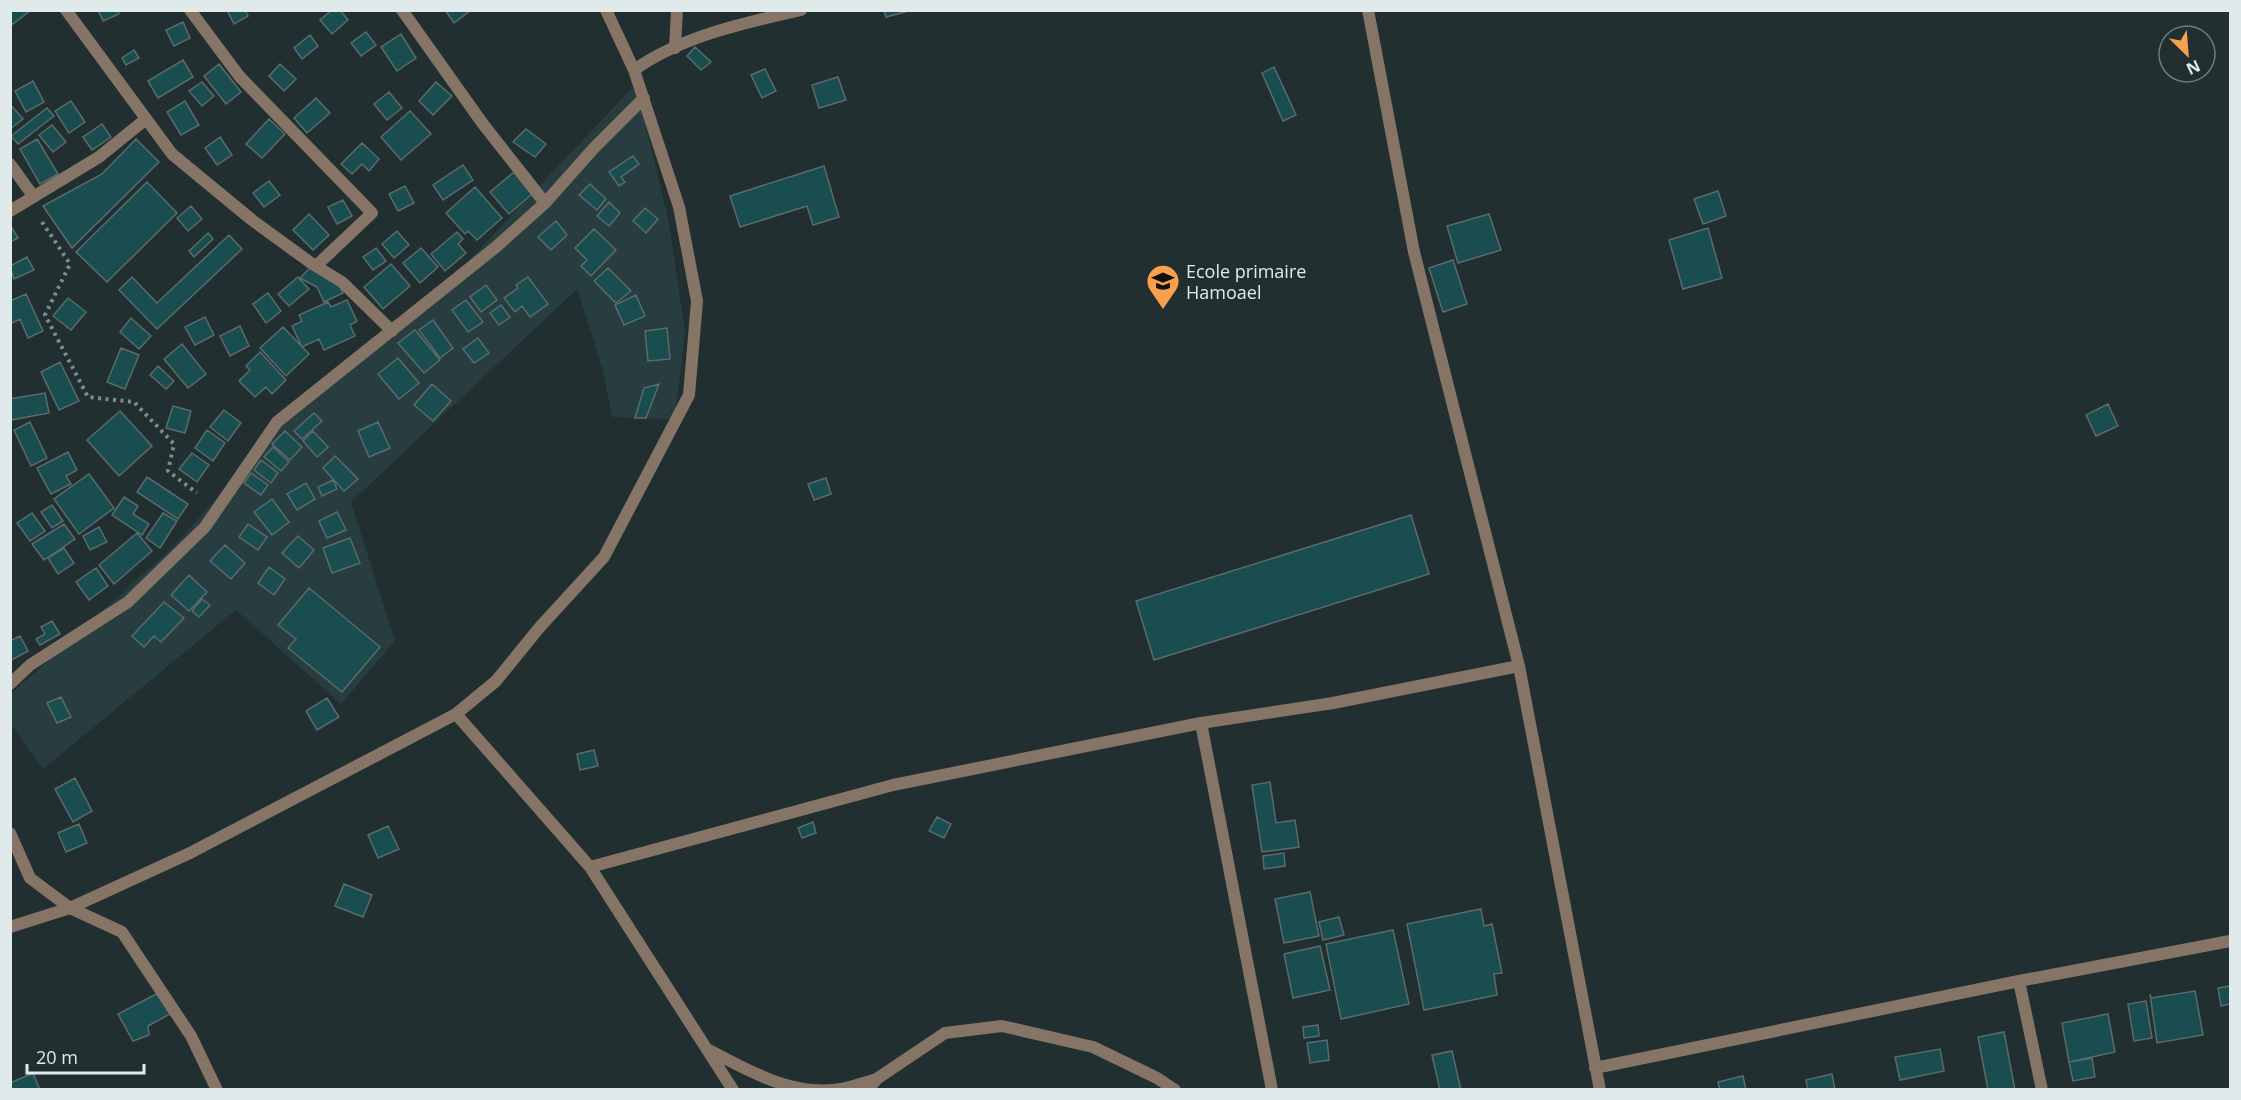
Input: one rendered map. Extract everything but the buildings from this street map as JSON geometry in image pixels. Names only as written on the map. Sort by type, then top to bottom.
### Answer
[{"type":"street","points":[[66,10],[172,154],[252,220],[342,282],[392,331]]},
{"type":"street","points":[[190,10],[240,77],[372,213],[316,266]]},
{"type":"street","points":[[402,10],[483,124],[545,202]]},
{"type":"street","points":[[10,927],[70,908],[190,853],[456,714],[496,681],[539,628],[604,558],[689,395],[697,302],[679,207],[634,70],[606,10]]},
{"type":"street","points":[[675,48],[677,10]]},
{"type":"street","points":[[634,70],[645,62],[675,48],[747,22],[801,10]]},
{"type":"street","points":[[1368,10],[1414,252],[1519,666],[1600,1089]]},
{"type":"street","points":[[10,684],[30,665],[128,602],[205,527],[277,422],[496,247],[545,202],[644,98]]},
{"type":"street","points":[[10,211],[99,157],[146,119]]},
{"type":"street","points":[[10,164],[31,199]]},
{"type":"street","points":[[590,867],[893,785],[1201,723],[1333,703],[1519,666]]},
{"type":"street","points":[[456,714],[590,867],[733,1089]]},
{"type":"street","points":[[1201,723],[1272,1089]]},
{"type":"street","points":[[10,833],[30,878],[70,908],[122,932],[191,1036],[217,1089]]},
{"type":"street","points":[[1595,1068],[2019,981],[2230,941]]},
{"type":"street","points":[[2019,981],[2042,1089]]},
{"type":"street","points":[[867,1089],[878,1078],[945,1033],[1002,1026],[1093,1047],[1175,1089]]},
{"type":"street","points":[[707,1048],[746,1069],[795,1089],[840,1089],[878,1078]]},
{"type":"path","points":[[31,199],[70,264],[45,315],[68,360],[88,397],[134,402],[174,444],[168,471],[200,495],[205,527]]},
{"type":"shaded area","points":[[636,84],[669,223],[685,332],[675,419],[612,417],[602,367],[577,289],[351,502],[395,641],[341,704],[236,610],[43,769],[11,724],[10,695],[177,543],[281,424],[417,315]]},
{"type":"place","name":"Ecole primaire Hamoael","points":[[1163,310]]}]
